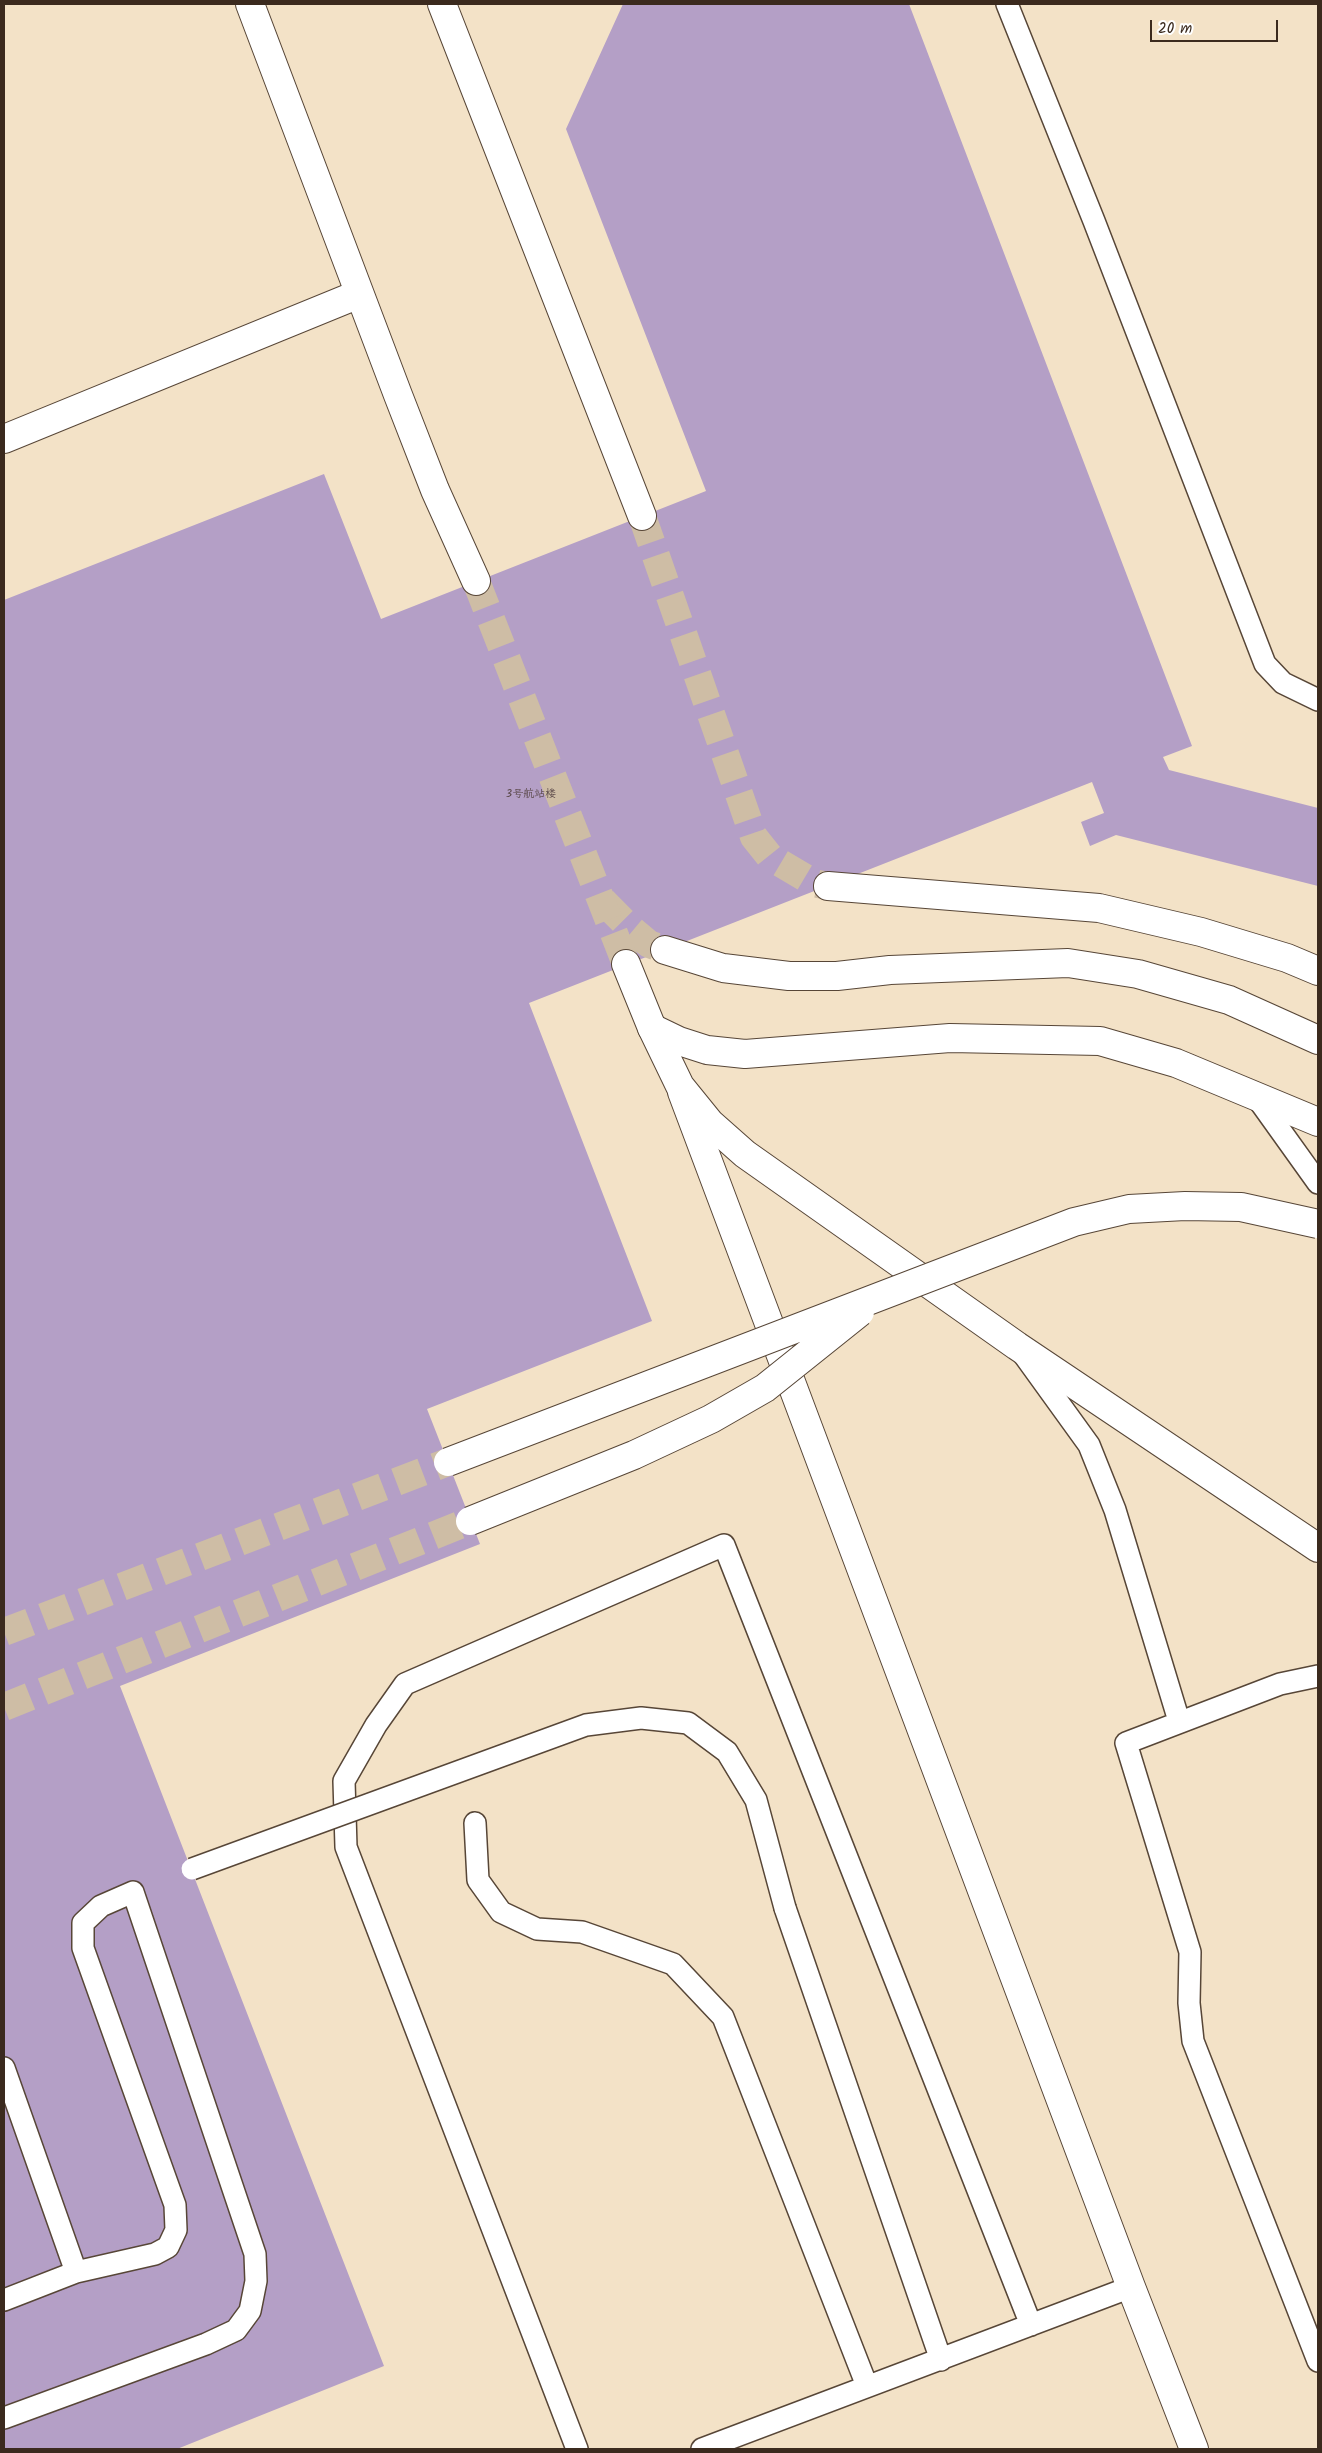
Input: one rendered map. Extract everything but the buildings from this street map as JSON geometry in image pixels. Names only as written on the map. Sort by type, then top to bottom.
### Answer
[{"type":"main road","points":[[250,4],[359,294],[436,490],[476,581]]},
{"type":"main road","points":[[442,4],[642,516]]},
{"type":"main road","points":[[4,439],[359,294]]},
{"type":"main road","points":[[828,886],[1099,908],[1201,932],[1287,958],[1318,971]]},
{"type":"main road","points":[[665,950],[723,968],[789,976],[837,976],[890,970],[1068,963],[1138,974],[1229,1000],[1318,1040]]},
{"type":"main road","points":[[626,964],[652,1028],[680,1086],[1131,2287],[1194,2449]]},
{"type":"main road","points":[[652,1028],[679,1041],[707,1050],[745,1054],[950,1038],[1100,1041],[1176,1062],[1318,1122]]},
{"type":"main road","points":[[680,1086],[710,1123],[746,1154],[1017,1346],[1318,1548]]},
{"type":"main road","points":[[448,1462],[1074,1222],[1129,1210],[1185,1206],[1240,1207],[1318,1224]]},
{"type":"main road","points":[[470,1521],[634,1455],[710,1419],[766,1388],[879,1297]]},
{"type":"lane","points":[[1007,4],[1098,230],[1265,664],[1283,683],[1318,700]]},
{"type":"lane","points":[[1255,1095],[1318,1184]]},
{"type":"lane","points":[[1017,1346],[1089,1445],[1115,1510],[1179,1721]]},
{"type":"lane","points":[[577,2449],[346,1847],[344,1781],[376,1725],[405,1684],[724,1545],[1031,2325]]},
{"type":"lane","points":[[1318,1676],[1280,1684],[1179,1721],[1126,1743],[1190,1952],[1189,2003],[1193,2041],[1318,2361]]},
{"type":"lane","points":[[192,1869],[586,1725],[641,1718],[688,1723],[727,1752],[756,1800],[785,1908],[941,2360]]},
{"type":"lane","points":[[475,1824],[478,1880],[500,1912],[537,1929],[582,1932],[673,1964],[723,2018],[867,2386]]},
{"type":"lane","points":[[4,2300],[76,2272],[155,2254],[168,2246],[176,2230],[175,2205],[83,1948],[83,1923],[101,1906],[133,1892],[254,2254],[256,2281],[250,2311],[236,2330],[206,2344],[4,2418]]},
{"type":"lane","points":[[4,2068],[76,2272]]},
{"type":"lane","points":[[702,2449],[1131,2287]]},
{"type":"tunnel","points":[[642,516],[754,837],[770,857],[814,883],[828,886]]},
{"type":"tunnel","points":[[476,581],[626,964]]},
{"type":"tunnel","points":[[603,901],[649,944],[665,950]]},
{"type":"tunnel","points":[[4,1632],[448,1462]]},
{"type":"tunnel","points":[[4,1707],[470,1521]]}]
